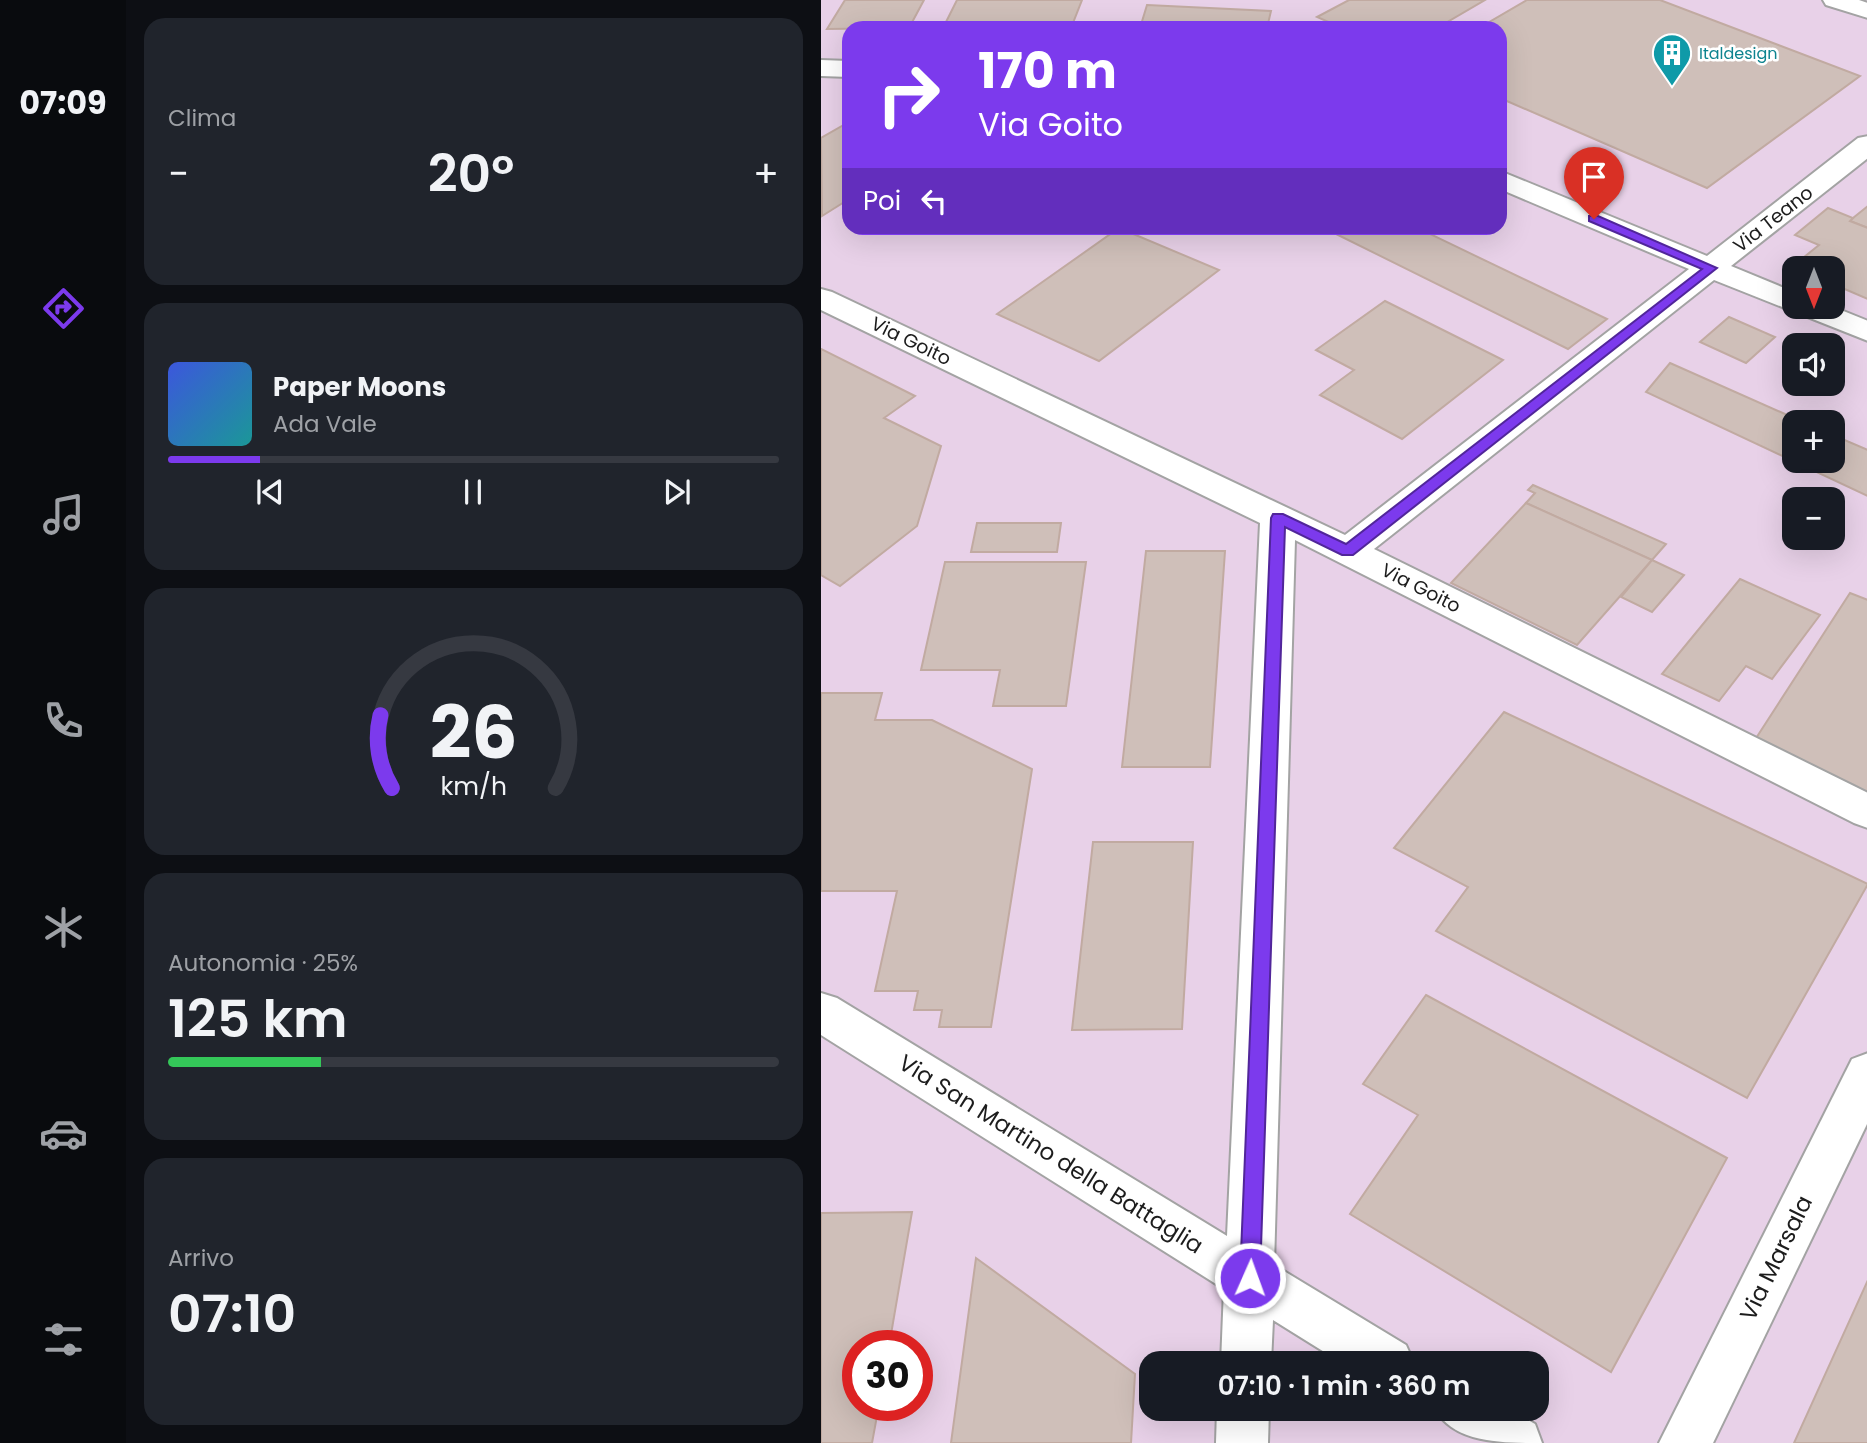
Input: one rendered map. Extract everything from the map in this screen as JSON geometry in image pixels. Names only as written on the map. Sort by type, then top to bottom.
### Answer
[{"type":"street","points":[[1835,0],[1867,11]]},
{"type":"street","points":[[821,68],[842,69]]},
{"type":"street","name":"Via Teano","points":[[1348,551],[1867,144]]},
{"type":"street","points":[[1507,182],[1782,298]]},
{"type":"street","name":"Via Goito","points":[[821,298],[1348,551],[1867,812]]},
{"type":"street","points":[[1835,319],[1867,332]]},
{"type":"street","points":[[1247,1351],[1278,518]]},
{"type":"street","name":"Via San Martino della Battaglia","points":[[821,1012],[1369,1351]]},
{"type":"street","name":"Via Marsala","points":[[1685,1443],[1867,1073]]},
{"type":"street","points":[[1242,1443],[1243,1421]]},
{"type":"street","points":[[1480,1421],[1516,1443]]},
{"type":"shaded area","points":[[821,0],[1867,0],[1867,1443],[821,1443]]},
{"type":"building","points":[[845,0],[924,0],[913,21],[842,21],[842,29],[827,29]]},
{"type":"building","points":[[957,0],[1082,0],[1074,21],[946,21]]},
{"type":"building","points":[[1349,0],[1485,0],[1449,21],[1326,21],[1317,17]]},
{"type":"building","name":"Italdesign","points":[[1527,0],[1660,0],[1860,76],[1707,188],[1507,101],[1507,21],[1491,21]]},
{"type":"building","points":[[1147,5],[1271,11],[1269,21],[1142,21]]},
{"type":"building","points":[[842,126],[842,203],[822,216],[821,138]]},
{"type":"building","points":[[1868,206],[1868,228],[1850,221],[1853,218]]},
{"type":"building","points":[[1828,208],[1853,218],[1850,221],[1868,228],[1868,299],[1845,289],[1845,256],[1805,256],[1819,245],[1795,235]]},
{"type":"building","points":[[1109,235],[1136,235],[1219,270],[1099,361],[997,314]]},
{"type":"building","points":[[1338,235],[1432,235],[1607,319],[1568,349]]},
{"type":"building","points":[[1385,301],[1503,360],[1402,439],[1320,395],[1354,370],[1316,350]]},
{"type":"building","points":[[1729,317],[1775,337],[1746,363],[1700,342]]},
{"type":"building","points":[[821,349],[915,396],[884,418],[941,446],[917,526],[840,586],[821,575]]},
{"type":"building","points":[[1670,363],[1782,413],[1782,456],[1646,392]]},
{"type":"building","points":[[1845,440],[1868,450],[1868,496],[1819,473],[1845,473]]},
{"type":"building","points":[[1533,485],[1666,544],[1652,560],[1526,503],[1535,493],[1528,490]]},
{"type":"building","points":[[1526,503],[1652,560],[1577,645],[1451,583]]},
{"type":"building","points":[[977,523],[1061,523],[1057,552],[971,552]]},
{"type":"building","points":[[1146,551],[1225,551],[1210,767],[1122,767]]},
{"type":"building","points":[[1652,560],[1684,575],[1652,612],[1621,597]]},
{"type":"building","points":[[945,562],[1086,562],[1066,706],[993,706],[1000,670],[921,670]]},
{"type":"building","points":[[1740,579],[1820,615],[1772,679],[1746,666],[1719,701],[1662,674]]},
{"type":"building","points":[[1850,593],[1868,600],[1868,802],[1749,749]]},
{"type":"building","points":[[821,693],[882,693],[875,720],[932,720],[1032,769],[991,1027],[939,1027],[942,1010],[914,1010],[918,991],[875,991],[897,891],[821,891]]},
{"type":"building","points":[[1504,712],[1868,884],[1747,1098],[1436,931],[1468,887],[1394,848]]},
{"type":"building","points":[[1093,842],[1193,842],[1182,1029],[1072,1030]]},
{"type":"building","points":[[1426,995],[1727,1158],[1611,1372],[1350,1214],[1418,1115],[1363,1084]]},
{"type":"building","points":[[912,1212],[892,1330],[842,1330],[842,1421],[876,1421],[872,1443],[821,1443],[821,1213]]},
{"type":"building","points":[[976,1258],[1135,1374],[1131,1443],[951,1443]]},
{"type":"building","points":[[1868,1280],[1868,1443],[1794,1443]]},
{"type":"place","name":"Italdesign","points":[[1672,87]]},
{"type":"route","points":[[1250,1278],[1278,518],[1348,551],[1711,268],[1594,219]]}]
